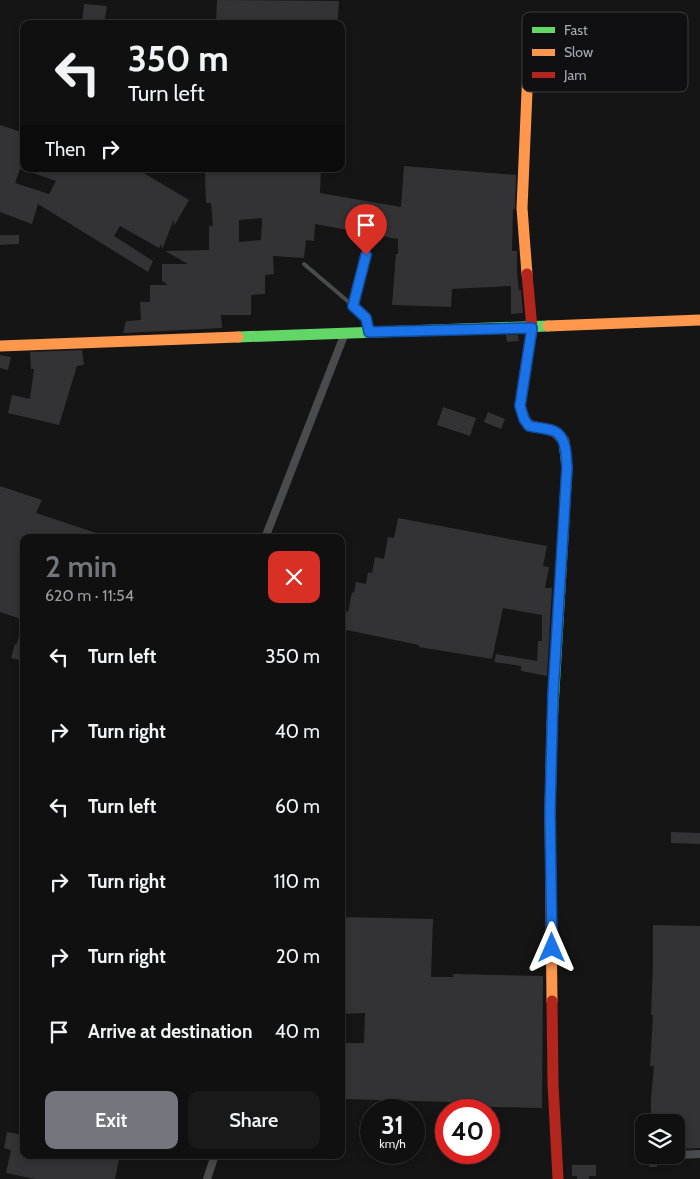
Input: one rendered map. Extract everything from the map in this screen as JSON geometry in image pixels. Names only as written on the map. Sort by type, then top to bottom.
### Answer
[{"type":"street","points":[[526,92],[522,208],[532,328],[520,406],[529,426],[554,431],[564,442],[566,452],[553,694],[550,812],[553,1084],[558,1179]]},
{"type":"street","points":[[0,346],[212,336],[532,328],[700,320]]},
{"type":"street","points":[[267,534],[345,333]]},
{"type":"street","points":[[685,1154],[700,1154]]},
{"type":"street","points":[[207,1179],[214,1159]]},
{"type":"lane","points":[[353,306],[361,272],[372,239]]},
{"type":"lane","points":[[304,264],[366,318],[369,332]]},
{"type":"building","points":[[217,0],[339,1],[338,20],[216,20]]},
{"type":"building","points":[[84,4],[107,6],[105,20],[82,20]]},
{"type":"building","points":[[0,125],[20,132],[20,169],[15,183],[49,194],[56,181],[31,172],[142,172],[189,200],[174,226],[174,219],[162,250],[162,244],[159,248],[120,226],[114,236],[153,261],[148,272],[38,204],[32,224],[0,212]]},
{"type":"building","points":[[404,166],[516,175],[512,251],[517,251],[517,274],[519,290],[521,290],[523,313],[511,314],[511,286],[452,289],[451,307],[392,305],[398,239],[315,224],[314,241],[306,240],[304,258],[273,256],[274,274],[265,275],[265,294],[251,295],[251,315],[221,315],[222,328],[123,333],[126,321],[141,320],[140,302],[150,302],[150,285],[168,285],[162,281],[162,264],[188,264],[165,251],[209,250],[209,226],[213,226],[211,203],[206,203],[205,173],[321,172],[320,193],[401,207]],"holes":[[[262,218],[261,240],[239,242],[239,220]]]},
{"type":"building","points":[[0,235],[19,235],[19,244],[0,245]]},
{"type":"building","points":[[506,335],[518,335],[519,341],[507,342]]},
{"type":"building","points":[[82,350],[84,365],[77,366],[59,425],[8,413],[12,395],[30,399],[34,369],[31,369],[30,352]]},
{"type":"building","points":[[0,355],[11,357],[8,370],[0,368]]},
{"type":"building","points":[[443,407],[476,418],[470,436],[437,425]]},
{"type":"building","points":[[488,412],[505,419],[501,429],[484,422]]},
{"type":"building","points":[[0,486],[42,500],[36,513],[99,534],[20,534],[20,619],[0,612]]},
{"type":"building","points":[[398,518],[547,546],[543,566],[549,567],[545,588],[552,588],[547,676],[521,671],[521,666],[494,662],[496,654],[537,661],[538,641],[542,641],[542,615],[503,608],[492,659],[419,647],[419,645],[345,630],[346,611],[348,612],[356,582],[366,584],[368,572],[372,573],[375,557],[384,559],[388,537],[394,538]]},
{"type":"building","points":[[20,631],[20,660],[11,658],[15,644],[17,644]]},
{"type":"building","points":[[671,832],[700,833],[700,844],[671,843]]},
{"type":"building","points":[[345,917],[433,919],[431,977],[453,977],[453,974],[543,976],[542,1108],[500,1107],[500,1099],[435,1099],[435,1102],[425,1101],[425,1099],[345,1099],[345,1043],[364,1043],[365,1013],[345,1014]]},
{"type":"building","points":[[653,925],[700,926],[700,1148],[685,1149],[685,1114],[651,1114],[654,1066],[650,1066]]},
{"type":"building","points":[[7,1132],[20,1134],[20,1159],[119,1159],[115,1179],[35,1179],[6,1173],[11,1150],[4,1148]]},
{"type":"building","points":[[649,1164],[657,1164],[657,1167],[649,1167]]},
{"type":"building","points":[[572,1165],[596,1165],[596,1176],[589,1176],[589,1179],[577,1179],[577,1176],[572,1176]]},
{"type":"traffic: fast","points":[[238,337],[548,326]]},
{"type":"traffic: fast","points":[[552,725],[567,468],[564,441]]},
{"type":"traffic: slow","points":[[527,92],[522,208],[527,274]]},
{"type":"traffic: slow","points":[[548,326],[700,320]]},
{"type":"traffic: slow","points":[[0,346],[238,337]]},
{"type":"traffic: slow","points":[[552,725],[550,812],[552,1001]]},
{"type":"traffic: jam","points":[[527,274],[532,328],[520,406],[524,419],[529,425],[554,431],[564,441]]},
{"type":"traffic: jam","points":[[552,1001],[553,1084],[558,1179]]},
{"type":"route","points":[[366,255],[353,306],[366,318],[369,332],[532,328],[520,406],[522,414],[529,426],[554,431],[564,442],[567,468],[556,623],[550,812],[552,948]]}]
